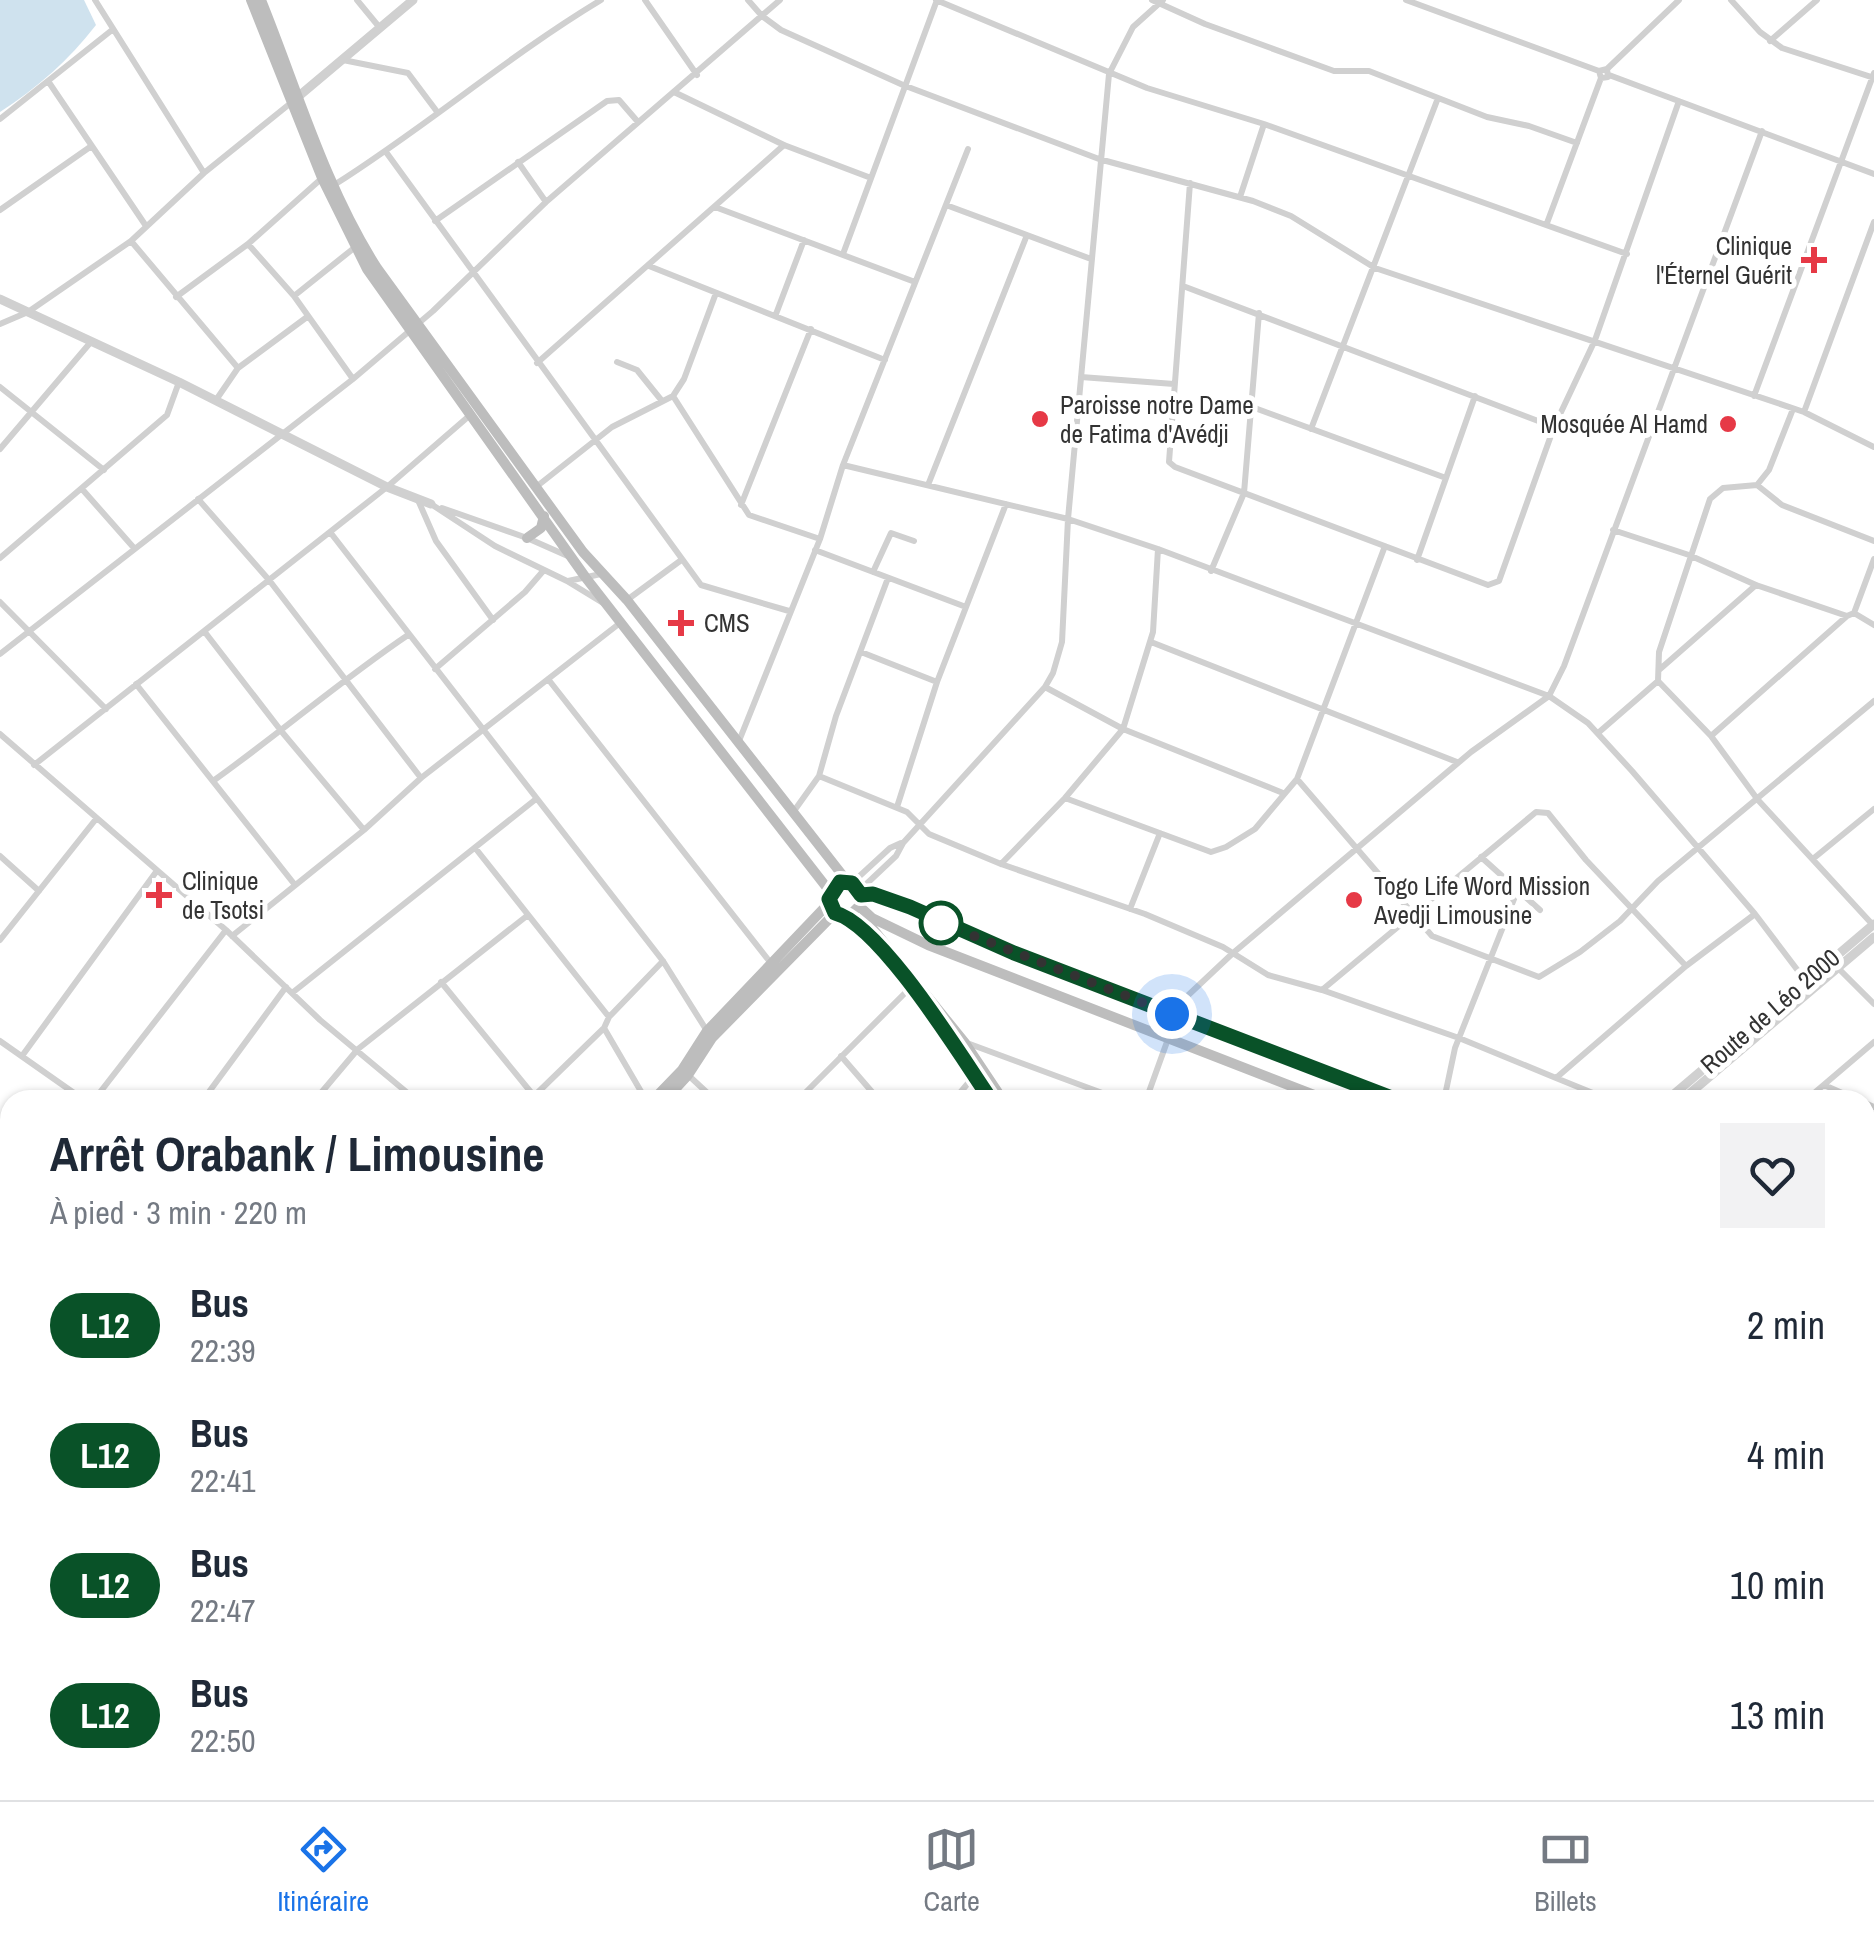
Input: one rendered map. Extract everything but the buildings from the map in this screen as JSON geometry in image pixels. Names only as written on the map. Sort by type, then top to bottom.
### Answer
[{"type":"main road","points":[[252,0],[361,243],[414,326],[586,578],[832,903]]},
{"type":"main road","points":[[261,0],[322,178],[354,248],[583,552],[627,600],[794,811],[996,1090]]},
{"type":"main road","points":[[527,538],[541,528],[544,516]]},
{"type":"main road","points":[[672,1090],[712,1038],[832,903],[840,882],[872,918],[906,935],[1301,1090]]},
{"type":"main road","points":[[662,1090],[685,1072],[707,1031],[770,962],[832,903],[873,894],[996,946],[1370,1090]]},
{"type":"main road","points":[[855,897],[876,944],[984,1090]]},
{"type":"main road","points":[[895,953],[898,939],[906,935]]},
{"type":"street","points":[[95,0],[204,173]]},
{"type":"street","points":[[357,0],[380,28]]},
{"type":"street","points":[[0,324],[28,312],[131,241],[204,173],[413,0]]},
{"type":"street","points":[[334,184],[386,152],[559,25],[601,0]]},
{"type":"street","points":[[645,0],[697,74]]},
{"type":"street","points":[[748,0],[762,16],[797,38],[903,85],[1099,159],[1240,197],[1290,216],[1376,268],[1804,412],[1873,446]]},
{"type":"street","points":[[0,654],[353,380],[546,202],[780,0]]},
{"type":"street","points":[[844,254],[936,0],[1109,74],[1264,124],[1627,254]]},
{"type":"street","points":[[1406,0],[1427,4],[1874,174]]},
{"type":"street","points":[[1547,224],[1604,73],[1679,0]]},
{"type":"street","points":[[1731,0],[1770,42],[1873,76],[1754,396]]},
{"type":"street","points":[[1770,42],[1817,0]]},
{"type":"street","points":[[855,897],[890,848],[918,826],[1045,688],[1054,673],[1062,642],[1068,519],[1109,74],[1133,27],[1158,1],[1204,24],[1334,70],[1369,71],[1487,116],[1577,143]]},
{"type":"street","points":[[0,119],[112,30]]},
{"type":"street","points":[[342,60],[408,73],[438,113]]},
{"type":"street","points":[[48,81],[146,226]]},
{"type":"street","points":[[676,93],[784,145],[872,178]]},
{"type":"street","points":[[1312,429],[1438,98]]},
{"type":"street","points":[[435,221],[606,101],[618,100],[638,122]]},
{"type":"street","points":[[1190,182],[1168,462],[1488,585],[1499,581],[1554,426],[1595,340],[1679,101]]},
{"type":"street","points":[[1240,197],[1264,124]]},
{"type":"street","points":[[1150,1032],[1165,1011],[1182,1002],[1233,953],[1458,762],[1548,696],[1558,682],[1762,132]]},
{"type":"street","points":[[537,362],[784,145]]},
{"type":"street","points":[[0,210],[90,147]]},
{"type":"street","points":[[738,742],[820,539],[844,465],[968,149]]},
{"type":"street","points":[[386,152],[700,585],[789,612]]},
{"type":"street","points":[[518,162],[546,202]]},
{"type":"street","points":[[176,297],[248,244],[322,178]]},
{"type":"street","points":[[946,205],[1091,259]]},
{"type":"street","points":[[715,207],[916,282]]},
{"type":"street","points":[[1804,412],[1874,222]]},
{"type":"street","points":[[928,485],[1027,235]]},
{"type":"street","points":[[776,314],[804,240]]},
{"type":"street","points":[[131,241],[238,368]]},
{"type":"street","points":[[248,244],[294,296],[353,380]]},
{"type":"street","points":[[294,296],[354,248]]},
{"type":"street","points":[[649,266],[885,360]]},
{"type":"street","points":[[1182,286],[1554,426]]},
{"type":"street","points":[[535,488],[612,427],[672,396],[684,379],[716,293]]},
{"type":"street","points":[[0,300],[180,382],[387,487],[572,558],[583,552]]},
{"type":"street","points":[[1211,571],[1244,493],[1259,312]]},
{"type":"street","points":[[216,400],[238,368],[307,317]]},
{"type":"street","points":[[741,505],[810,329]]},
{"type":"street","points":[[0,449],[90,343]]},
{"type":"street","points":[[617,362],[637,370],[662,401]]},
{"type":"street","points":[[1080,377],[1174,384]]},
{"type":"street","points":[[0,558],[167,415],[180,382]]},
{"type":"street","points":[[0,388],[104,470]]},
{"type":"street","points":[[672,396],[741,505],[754,518],[820,539]]},
{"type":"street","points":[[1418,560],[1475,396]]},
{"type":"street","points":[[1252,407],[1446,478]]},
{"type":"street","points":[[1793,409],[1769,470],[1757,485],[1723,488],[1710,499],[1658,652],[1658,682],[1710,736],[1758,800],[1873,924]]},
{"type":"street","points":[[34,765],[387,487],[471,414]]},
{"type":"street","points":[[844,465],[1068,519],[1158,548],[1548,696],[1598,733],[1755,914],[1805,980]]},
{"type":"street","points":[[1757,485],[1768,496],[1798,512],[1874,542]]},
{"type":"street","points":[[82,489],[134,548]]},
{"type":"street","points":[[198,500],[269,580],[421,778]]},
{"type":"street","points":[[418,500],[436,541],[493,620]]},
{"type":"street","points":[[431,504],[495,546],[567,581],[607,606]]},
{"type":"street","points":[[896,807],[938,682],[1006,504]]},
{"type":"street","points":[[1613,530],[1874,625]]},
{"type":"street","points":[[330,532],[663,962],[707,1031]]},
{"type":"street","points":[[874,572],[891,532],[914,541]]},
{"type":"street","points":[[1065,798],[1206,850],[1217,851],[1254,829],[1297,779],[1385,546]]},
{"type":"street","points":[[1001,864],[1065,798],[1123,729],[1151,642],[1158,548]]},
{"type":"street","points":[[815,550],[966,607]]},
{"type":"street","points":[[1710,736],[1850,614],[1874,559]]},
{"type":"street","points":[[627,600],[680,561]]},
{"type":"street","points":[[435,668],[493,620],[544,570]]},
{"type":"street","points":[[567,581],[601,574]]},
{"type":"street","points":[[794,811],[819,776],[836,716],[888,578]]},
{"type":"street","points":[[1658,671],[1756,585]]},
{"type":"street","points":[[0,602],[106,709]]},
{"type":"street","points":[[102,1090],[228,933],[296,885],[421,778],[621,622]]},
{"type":"street","points":[[204,631],[364,830]]},
{"type":"street","points":[[213,781],[282,732],[344,678],[408,635]]},
{"type":"street","points":[[1151,642],[1458,762]]},
{"type":"street","points":[[861,652],[938,682]]},
{"type":"street","points":[[548,680],[770,962]]},
{"type":"street","points":[[1598,733],[1658,682]]},
{"type":"street","points":[[136,684],[296,885]]},
{"type":"street","points":[[1045,688],[1123,729],[1283,793]]},
{"type":"street","points":[[1297,779],[1432,936],[1539,977],[1620,921],[1658,881],[1874,701]]},
{"type":"street","points":[[0,734],[228,933],[320,1020],[405,1090]]},
{"type":"street","points":[[819,776],[907,812],[929,834],[1130,909],[1233,953],[1268,975],[1459,1038],[1585,1090]]},
{"type":"street","points":[[212,1090],[289,990],[536,799]]},
{"type":"street","points":[[1814,858],[1874,809]]},
{"type":"street","points":[[1322,990],[1536,812],[1548,813],[1586,860],[1686,966]]},
{"type":"street","points":[[0,940],[96,819]]},
{"type":"street","points":[[1130,909],[1160,834]]},
{"type":"street","points":[[476,848],[609,1017]]},
{"type":"street","points":[[0,856],[39,891]]},
{"type":"street","points":[[1481,857],[1540,910]]},
{"type":"street","points":[[22,1056],[156,872]]},
{"type":"street","points":[[1446,1090],[1459,1038],[1518,889]]},
{"type":"street","points":[[1556,1078],[1686,966],[1755,914]]},
{"type":"street","points":[[323,1090],[358,1049],[528,915]]},
{"type":"street","name":"Route de Léo 2000","points":[[1678,1090],[1873,924]]},
{"type":"street","name":"Route de Léo 2000","points":[[1694,1090],[1874,937]]},
{"type":"street","points":[[540,1090],[604,1028],[609,1017],[663,962]]},
{"type":"street","points":[[1837,967],[1874,1004]]},
{"type":"street","points":[[441,982],[526,1090]]},
{"type":"street","points":[[808,1090],[911,987]]},
{"type":"street","points":[[1150,1090],[1180,1017],[1182,1002]]},
{"type":"street","points":[[604,1028],[644,1090]]},
{"type":"street","points":[[0,1041],[70,1090]]},
{"type":"street","points":[[1818,1090],[1874,1042]]},
{"type":"street","points":[[965,1043],[1088,1090]]},
{"type":"street","points":[[840,1056],[870,1090]]},
{"type":"street","points":[[685,1072],[704,1090]]},
{"type":"street","points":[[962,1090],[974,1076]]},
{"type":"street","points":[[1824,1085],[1835,1090]]},
{"type":"water","points":[[0,0],[84,0],[96,25],[52,73],[0,112]]},
{"type":"bus line","name":"L12","points":[[984,1090],[919,996],[876,944],[848,916],[835,913],[829,899],[840,882],[852,883],[861,895],[873,894],[910,907],[1014,953],[1371,1090]]},
{"type":"place","name":"Clinique l'Éternel Guérit","points":[[1814,260]]},
{"type":"place","name":"Paroisse notre Dame de Fatima d'Avédji","points":[[1040,419]]},
{"type":"place","name":"Mosquée Al Hamd","points":[[1728,424]]},
{"type":"place","name":"CMS","points":[[681,623]]},
{"type":"place","name":"Clinique de Tsotsi","points":[[159,895]]},
{"type":"place","name":"Togo Life Word Mission Avedji Limousine","points":[[1354,900]]},
{"type":"route","points":[[941,923],[1172,1014]]}]
